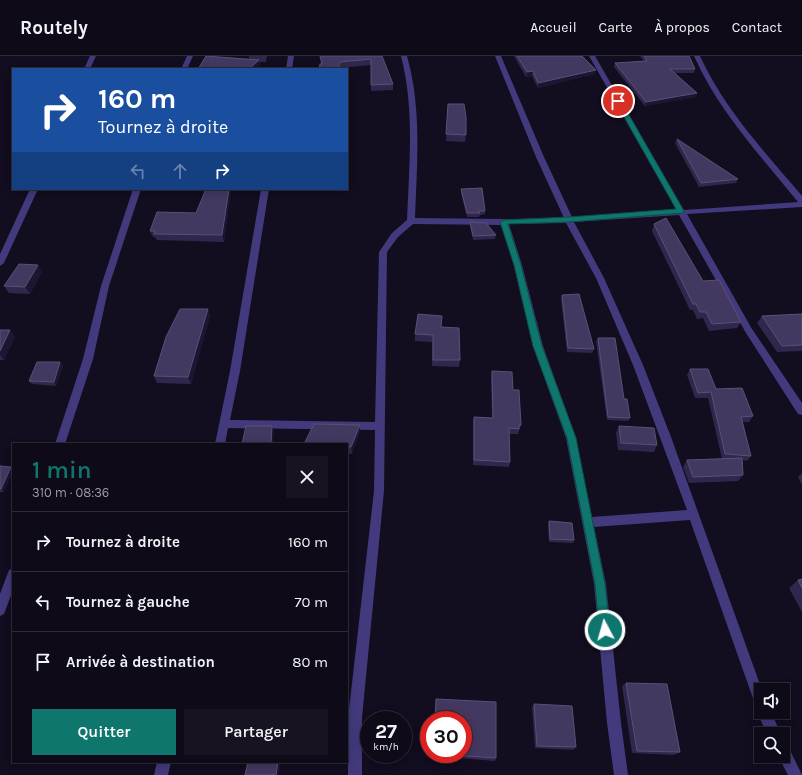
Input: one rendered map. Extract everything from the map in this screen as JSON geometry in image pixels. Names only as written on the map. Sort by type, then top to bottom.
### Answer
[{"type":"street","points":[[87,68],[93,56]]},
{"type":"street","points":[[184,68],[190,56]]},
{"type":"street","points":[[289,68],[291,56]]},
{"type":"street","points":[[404,56],[408,72],[413,125],[411,221]]},
{"type":"street","points":[[498,56],[540,157],[569,220],[600,278],[638,365],[666,437],[754,685]]},
{"type":"street","points":[[592,56],[749,331],[802,411]]},
{"type":"street","points":[[697,56],[704,75],[738,124],[802,201]]},
{"type":"street","points":[[0,263],[34,190]]},
{"type":"street","points":[[60,443],[88,359],[105,286],[137,190]]},
{"type":"street","points":[[220,443],[236,363],[265,190]]},
{"type":"street","points":[[355,775],[355,718],[379,491],[383,252],[395,235],[411,221],[504,222],[569,220],[680,211],[802,204]]},
{"type":"street","points":[[504,222],[518,265],[538,346],[571,438],[600,584],[614,723],[621,775]]},
{"type":"street","points":[[224,424],[379,426]]},
{"type":"street","points":[[588,522],[693,515]]},
{"type":"street","points":[[0,610],[12,577]]},
{"type":"street","points":[[161,775],[164,763]]},
{"type":"street","points":[[789,763],[795,775]]},
{"type":"building","points":[[206,56],[259,60],[250,68],[199,68]]},
{"type":"building","points":[[320,56],[382,56],[393,84],[371,85],[371,59],[340,62],[338,68],[319,68],[320,64],[322,64]]},
{"type":"building","points":[[517,56],[582,56],[596,70],[538,83],[533,71],[527,72]]},
{"type":"building","points":[[644,56],[689,56],[695,69],[670,69],[697,93],[646,102],[615,63],[647,61]]},
{"type":"building","points":[[448,104],[464,104],[466,135],[446,134]]},
{"type":"building","points":[[677,139],[738,179],[701,183]]},
{"type":"building","points":[[482,188],[485,211],[478,211],[480,213],[467,213],[461,189]]},
{"type":"building","points":[[206,190],[229,190],[222,235],[154,234],[155,231],[150,231],[157,212],[196,213]]},
{"type":"building","points":[[666,218],[703,281],[719,280],[741,322],[712,324],[706,312],[700,312],[696,304],[693,304],[654,224]]},
{"type":"building","points":[[470,222],[486,223],[496,235],[473,236]]},
{"type":"building","points":[[19,264],[38,265],[25,287],[4,286]]},
{"type":"building","points":[[579,294],[594,349],[568,348],[562,295]]},
{"type":"building","points":[[180,309],[208,309],[188,377],[154,376],[166,337]]},
{"type":"building","points":[[418,314],[442,316],[441,327],[459,328],[460,360],[433,360],[433,335],[415,334]]},
{"type":"building","points":[[802,314],[802,345],[782,346],[762,316]]},
{"type":"building","points":[[0,330],[10,330],[0,351]]},
{"type":"building","points":[[598,338],[615,338],[624,399],[627,399],[630,418],[608,417]]},
{"type":"building","points":[[37,362],[60,362],[54,382],[29,381]]},
{"type":"building","points":[[690,369],[708,369],[716,389],[742,388],[753,416],[741,417],[751,456],[725,454],[711,392],[698,393]]},
{"type":"building","points":[[492,371],[512,372],[513,390],[519,390],[521,425],[519,425],[519,429],[509,428],[510,462],[474,460],[474,417],[493,418]]},
{"type":"building","points":[[314,424],[360,425],[351,447],[348,447],[348,443],[304,443]]},
{"type":"building","points":[[246,426],[272,426],[271,443],[242,443]]},
{"type":"building","points":[[619,426],[654,428],[657,445],[621,443]]},
{"type":"building","points":[[742,458],[743,475],[693,477],[687,460]]},
{"type":"building","points":[[0,466],[11,467],[1,489],[0,489]]},
{"type":"building","points":[[549,521],[572,523],[574,540],[550,539]]},
{"type":"building","points":[[802,579],[802,588],[798,580]]},
{"type":"building","points":[[626,683],[667,684],[680,752],[637,751]]},
{"type":"building","points":[[436,699],[496,702],[496,758],[472,756],[472,711],[435,711]]},
{"type":"building","points":[[534,704],[572,706],[576,747],[537,746]]},
{"type":"building","points":[[248,763],[278,763],[276,775],[245,775]]},
{"type":"route","points":[[605,630],[600,584],[571,438],[538,346],[518,265],[504,222],[569,220],[680,211],[618,101]]}]
